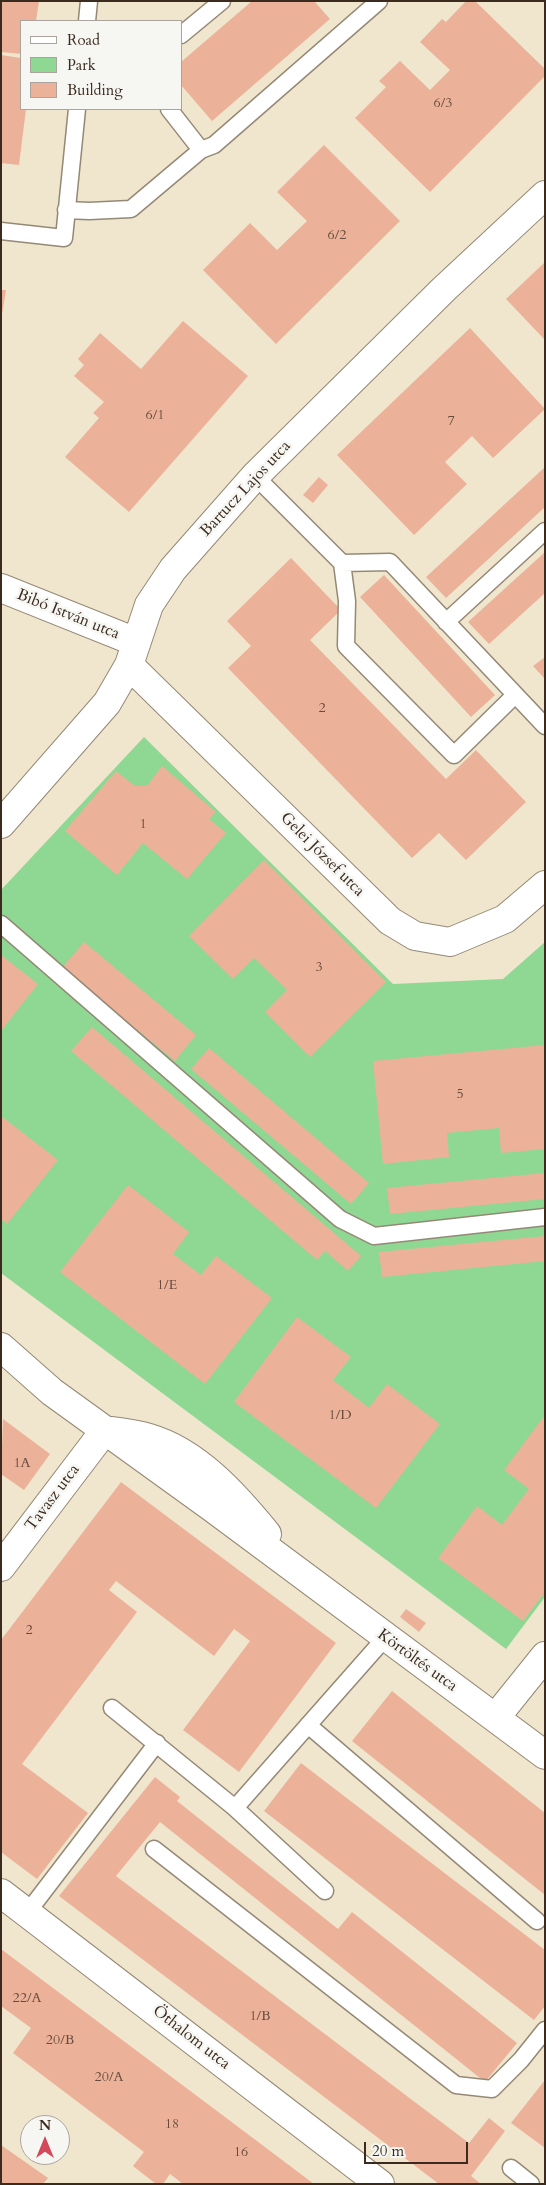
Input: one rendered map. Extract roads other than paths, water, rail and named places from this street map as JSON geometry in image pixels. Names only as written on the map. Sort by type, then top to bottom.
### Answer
[{"type":"street","name":"Bartucz Lajos utca","points":[[1,824],[107,704],[132,653],[149,605],[173,569],[255,476],[437,296],[545,195]]},
{"type":"street","name":"Bibó István utca","points":[[1,588],[132,653]]},
{"type":"street","name":"Gelei József utca","points":[[132,653],[390,921],[415,936],[450,942],[505,919],[545,885]]},
{"type":"street","name":"Körtöltés utca","points":[[1,1347],[52,1392],[105,1430],[151,1438],[186,1456],[210,1472],[257,1522],[290,1566],[545,1755]]},
{"type":"street","name":"Tavasz utca","points":[[1,1567],[105,1430]]},
{"type":"street","points":[[496,1717],[545,1656]]},
{"type":"street","name":"Öthalom utca","points":[[1,1893],[380,2184]]},
{"type":"lane","points":[[86,20],[89,1]]},
{"type":"lane","points":[[182,34],[222,1]]},
{"type":"lane","points":[[66,210],[89,212],[130,209],[201,150],[214,145],[379,1]]},
{"type":"lane","points":[[1,231],[64,238],[77,110]]},
{"type":"lane","points":[[170,110],[201,150]]},
{"type":"lane","points":[[255,476],[342,563],[347,601],[346,646],[454,756],[515,695]]},
{"type":"lane","points":[[446,622],[545,531]]},
{"type":"lane","points":[[342,563],[390,562],[545,726]]},
{"type":"lane","points":[[1,924],[340,1218],[374,1236],[545,1217]]},
{"type":"lane","points":[[235,1808],[385,1638]]},
{"type":"lane","points":[[112,1708],[235,1808],[325,1891]]},
{"type":"lane","points":[[308,1725],[537,1921]]},
{"type":"lane","points":[[28,1913],[157,1743]]},
{"type":"lane","points":[[154,1849],[456,2085],[492,2088],[521,2060],[545,2030]]},
{"type":"lane","points":[[511,2168],[531,2184]]}]
